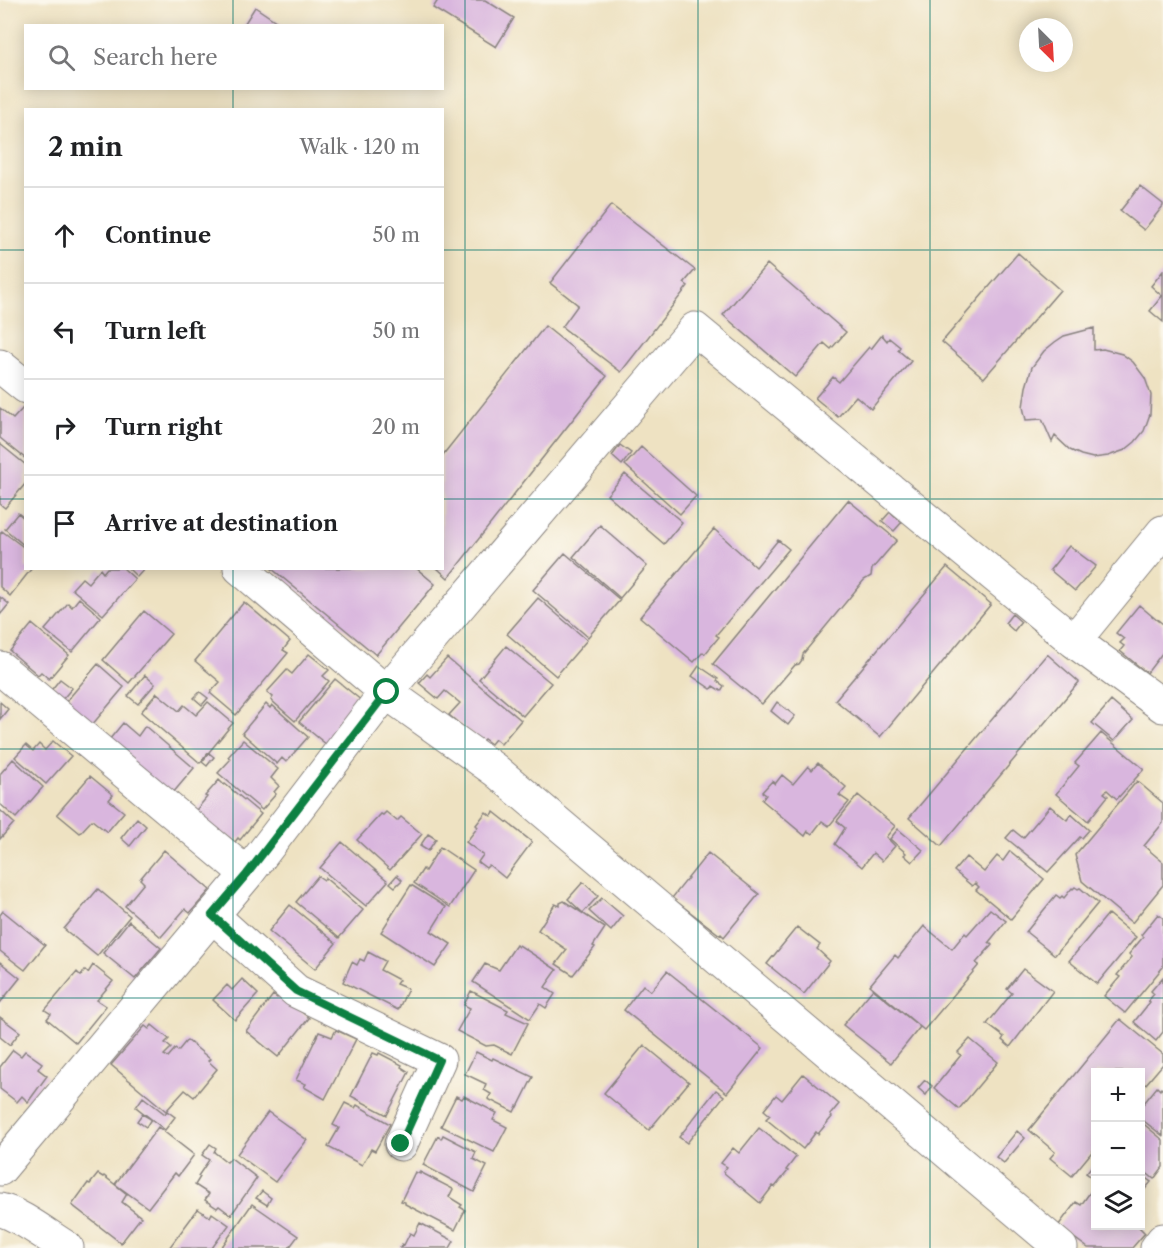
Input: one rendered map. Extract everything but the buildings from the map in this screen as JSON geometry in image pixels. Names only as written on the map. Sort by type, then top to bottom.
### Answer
[{"type":"street","points":[[0,1169],[247,874],[387,692],[695,328],[1074,641],[1163,706]]},
{"type":"street","points":[[0,366],[24,385]]},
{"type":"street","points":[[1074,641],[1163,532]]},
{"type":"street","points":[[242,570],[387,692],[495,770],[1061,1248]]},
{"type":"street","points":[[0,669],[247,874]]},
{"type":"street","points":[[212,915],[296,991],[439,1060],[401,1144]]},
{"type":"street","points":[[0,1210],[20,1218],[67,1248]]},
{"type":"street","points":[[1157,1248],[1163,1240]]},
{"type":"route","points":[[387,692],[247,874],[212,915],[296,991],[439,1060],[401,1144]]}]
